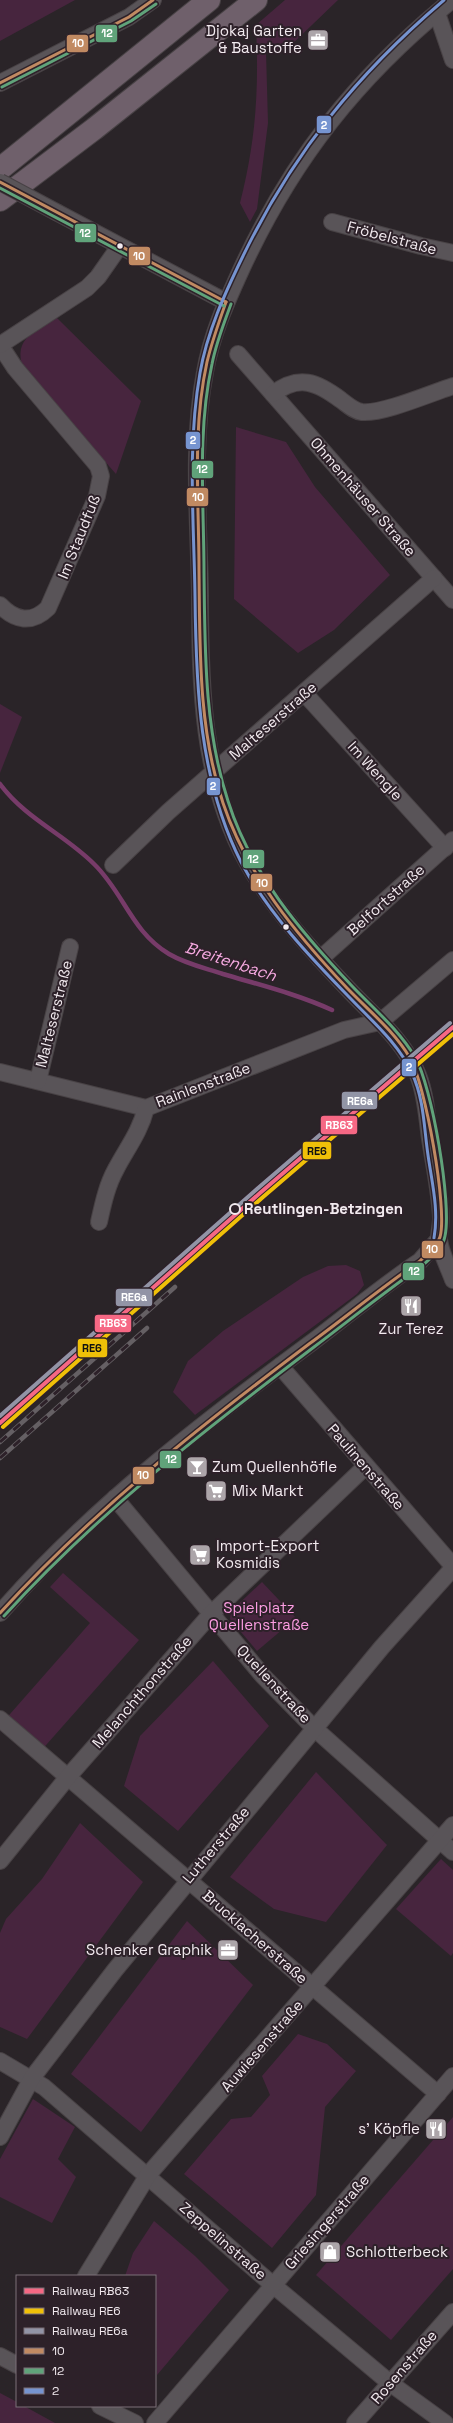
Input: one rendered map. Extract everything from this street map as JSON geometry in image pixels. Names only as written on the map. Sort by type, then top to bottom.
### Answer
[{"type":"highway","points":[[0,169],[209,0]]},
{"type":"highway","points":[[0,200],[94,129],[256,0]]},
{"type":"street","points":[[0,83],[129,17],[153,0]]},
{"type":"street","points":[[452,0],[371,72],[317,137],[290,178],[261,230],[226,302],[208,357],[199,422],[201,679],[206,733],[214,774],[232,830],[247,862],[266,891],[320,959],[380,1022],[409,1058],[418,1074],[424,1093],[440,1207],[453,1280]]},
{"type":"street","points":[[437,13],[453,60]]},
{"type":"street","points":[[0,182],[118,247],[226,302]]},
{"type":"street","name":"Fröbelstraße","points":[[332,222],[453,253]]},
{"type":"street","name":"Im Staudfuß","points":[[0,605],[12,616],[30,620],[40,616],[48,608],[97,496],[101,476],[92,458],[15,368],[0,345],[87,288],[98,277],[118,247]]},
{"type":"street","name":"Ohmenhäuser Straße","points":[[238,354],[453,600]]},
{"type":"street","points":[[273,394],[284,386],[295,381],[304,382],[330,392],[351,407],[361,412],[375,412],[453,386]]},
{"type":"street","name":"Malteserstraße","points":[[113,865],[168,812],[214,774],[305,694],[434,578]]},
{"type":"street","name":"Im Wengle","points":[[305,694],[449,844]]},
{"type":"street","name":"Belfortstraße","points":[[320,959],[449,844]]},
{"type":"street","name":"Malteserstraße","points":[[38,1081],[70,947]]},
{"type":"street","points":[[380,1022],[453,960]]},
{"type":"street","name":"Rainlenstraße","points":[[0,1072],[146,1108],[344,1030],[380,1022]]},
{"type":"street","points":[[99,1222],[108,1186],[116,1169],[134,1141],[146,1108]]},
{"type":"street","points":[[0,1613],[63,1546],[115,1498],[195,1431],[420,1261],[446,1239]]},
{"type":"street","name":"Paulinenstraße","points":[[280,1366],[365,1467],[453,1567]]},
{"type":"street","name":"Melanchthonstraße","points":[[0,1861],[67,1778],[211,1614],[365,1467]]},
{"type":"street","name":"Quellenstraße","points":[[115,1498],[263,1676],[314,1728],[453,1852]]},
{"type":"street","name":"Lutherstraße","points":[[0,2137],[32,2078],[187,1879],[382,1646],[453,1567]]},
{"type":"street","name":"Brucklacherstraße","points":[[0,1719],[67,1778],[438,2094]]},
{"type":"street","name":"Auwiesenstraße","points":[[87,2275],[148,2175],[314,1987],[453,1825]]},
{"type":"street","name":"Zeppelinstraße","points":[[0,2061],[32,2078],[148,2175],[273,2285],[390,2383],[445,2423]]},
{"type":"street","name":"Griesingerstraße","points":[[155,2423],[453,2076]]},
{"type":"street","name":"Rosenstraße","points":[[355,2423],[453,2312]]},
{"type":"street","points":[[0,2356],[16,2364]]},
{"type":"street","points":[[102,2407],[135,2423]]},
{"type":"green space","points":[[0,0],[75,0],[0,41]]},
{"type":"green space","points":[[285,0],[338,0],[287,49],[266,52],[268,123],[257,209],[250,222],[240,203],[250,158],[255,115],[257,71],[256,25]]},
{"type":"green space","points":[[57,318],[141,401],[116,474],[23,368],[21,349],[24,342],[34,332]]},
{"type":"green space","points":[[236,427],[286,442],[315,487],[390,575],[334,630],[298,653],[234,599]]},
{"type":"green space","points":[[0,704],[22,717],[0,773]]},
{"type":"green space","points":[[346,1265],[360,1271],[364,1285],[357,1294],[195,1415],[173,1392],[188,1361],[223,1331],[303,1277],[328,1266]]},
{"type":"green space","points":[[63,1573],[139,1640],[39,1753],[3,1722],[90,1623],[50,1587]]},
{"type":"green space","name":"Spielplatz Quellenstraße","points":[[262,1582],[296,1618],[257,1651],[230,1619],[231,1611]]},
{"type":"green space","points":[[213,1661],[269,1726],[178,1831],[124,1786],[140,1736]]},
{"type":"green space","points":[[316,1772],[387,1845],[326,1922],[274,1909],[230,1877]]},
{"type":"green space","points":[[80,1823],[143,1882],[27,2039],[0,2027],[0,1933],[6,1919],[42,1879]]},
{"type":"green space","points":[[441,1859],[453,1870],[453,1953],[451,1956],[396,1909]]},
{"type":"green space","points":[[187,1921],[253,1985],[141,2132],[71,2074]]},
{"type":"green space","points":[[298,2034],[327,2044],[356,2071],[325,2107],[316,2195],[272,2248],[184,2174],[231,2119],[251,2117],[270,2095],[262,2076]]},
{"type":"green space","points":[[33,2099],[75,2127],[58,2159],[76,2177],[52,2223],[0,2197],[0,2159]]},
{"type":"green space","points":[[453,2117],[453,2269],[391,2340],[316,2275]]},
{"type":"green space","points":[[154,2221],[195,2256],[229,2290],[157,2375],[156,2275],[125,2275],[133,2253]]},
{"type":"green space","points":[[0,2393],[16,2401],[16,2407],[26,2407],[55,2423],[0,2423]]},
{"type":"waterway","name":"Breitenbach","points":[[0,784],[21,807],[82,853],[94,864],[113,887],[136,923],[145,934],[156,945],[169,954],[196,966],[292,994],[332,1010]]},
{"type":"railway","points":[[0,1442],[175,1287]]},
{"type":"railway","points":[[0,1458],[147,1328]]},
{"type":"rail line","name":"RE6a","points":[[0,1416],[257,1189],[450,1023]]},
{"type":"rail line","name":"RB63","points":[[0,1423],[260,1193],[453,1027]]},
{"type":"rail line","name":"RE6","points":[[3,1427],[263,1197],[453,1034]]},
{"type":"transit line","name":"10","points":[[0,83],[129,17],[153,0]]},
{"type":"transit line","name":"2","points":[[434,1238],[436,1217],[434,1196],[423,1114],[419,1093],[412,1073],[400,1052],[392,1042],[305,950],[264,899],[241,862],[227,831],[216,798],[208,766],[199,699],[194,568],[192,457],[196,401],[200,373],[207,343],[217,313],[262,218],[306,149],[355,86],[412,28],[444,0]]},
{"type":"transit line","name":"12","points":[[2,87],[131,21],[156,4]]},
{"type":"transit line","name":"10","points":[[0,182],[226,302]]},
{"type":"transit line","name":"12","points":[[0,188],[224,306]]},
{"type":"transit line","name":"10","points":[[0,1613],[72,1540],[148,1471],[268,1375],[420,1261],[434,1247],[439,1241],[440,1237],[442,1223],[441,1201],[434,1147],[422,1093],[410,1058],[389,1030],[347,988],[309,946],[259,879],[245,855],[233,829],[223,803],[215,775],[205,717],[200,658],[197,466],[199,413],[202,388],[213,339],[226,302]]},
{"type":"transit line","name":"12","points":[[4,1616],[76,1542],[153,1474],[273,1378],[423,1265],[440,1248],[445,1236],[446,1199],[439,1145],[428,1093],[415,1057],[402,1038],[386,1020],[314,945],[280,901],[250,853],[238,828],[220,773],[214,745],[207,688],[202,468],[204,416],[207,390],[218,341],[231,304]]},
{"type":"place","name":"Djokaj Garten & Baustoffe","points":[[318,40]]},
{"type":"place","name":"Reutlingen-Betzingen","points":[[235,1209]]},
{"type":"place","name":"Zur Terez","points":[[411,1306]]},
{"type":"place","name":"Zum Quellenhöfle","points":[[197,1467]]},
{"type":"place","name":"Mix Markt","points":[[216,1491]]},
{"type":"place","name":"Import-Export Kosmidis","points":[[200,1555]]},
{"type":"place","name":"Schenker Graphik","points":[[228,1950]]},
{"type":"place","name":"s' Köpfle","points":[[436,2129]]},
{"type":"place","name":"Schlotterbeck","points":[[330,2252]]}]
